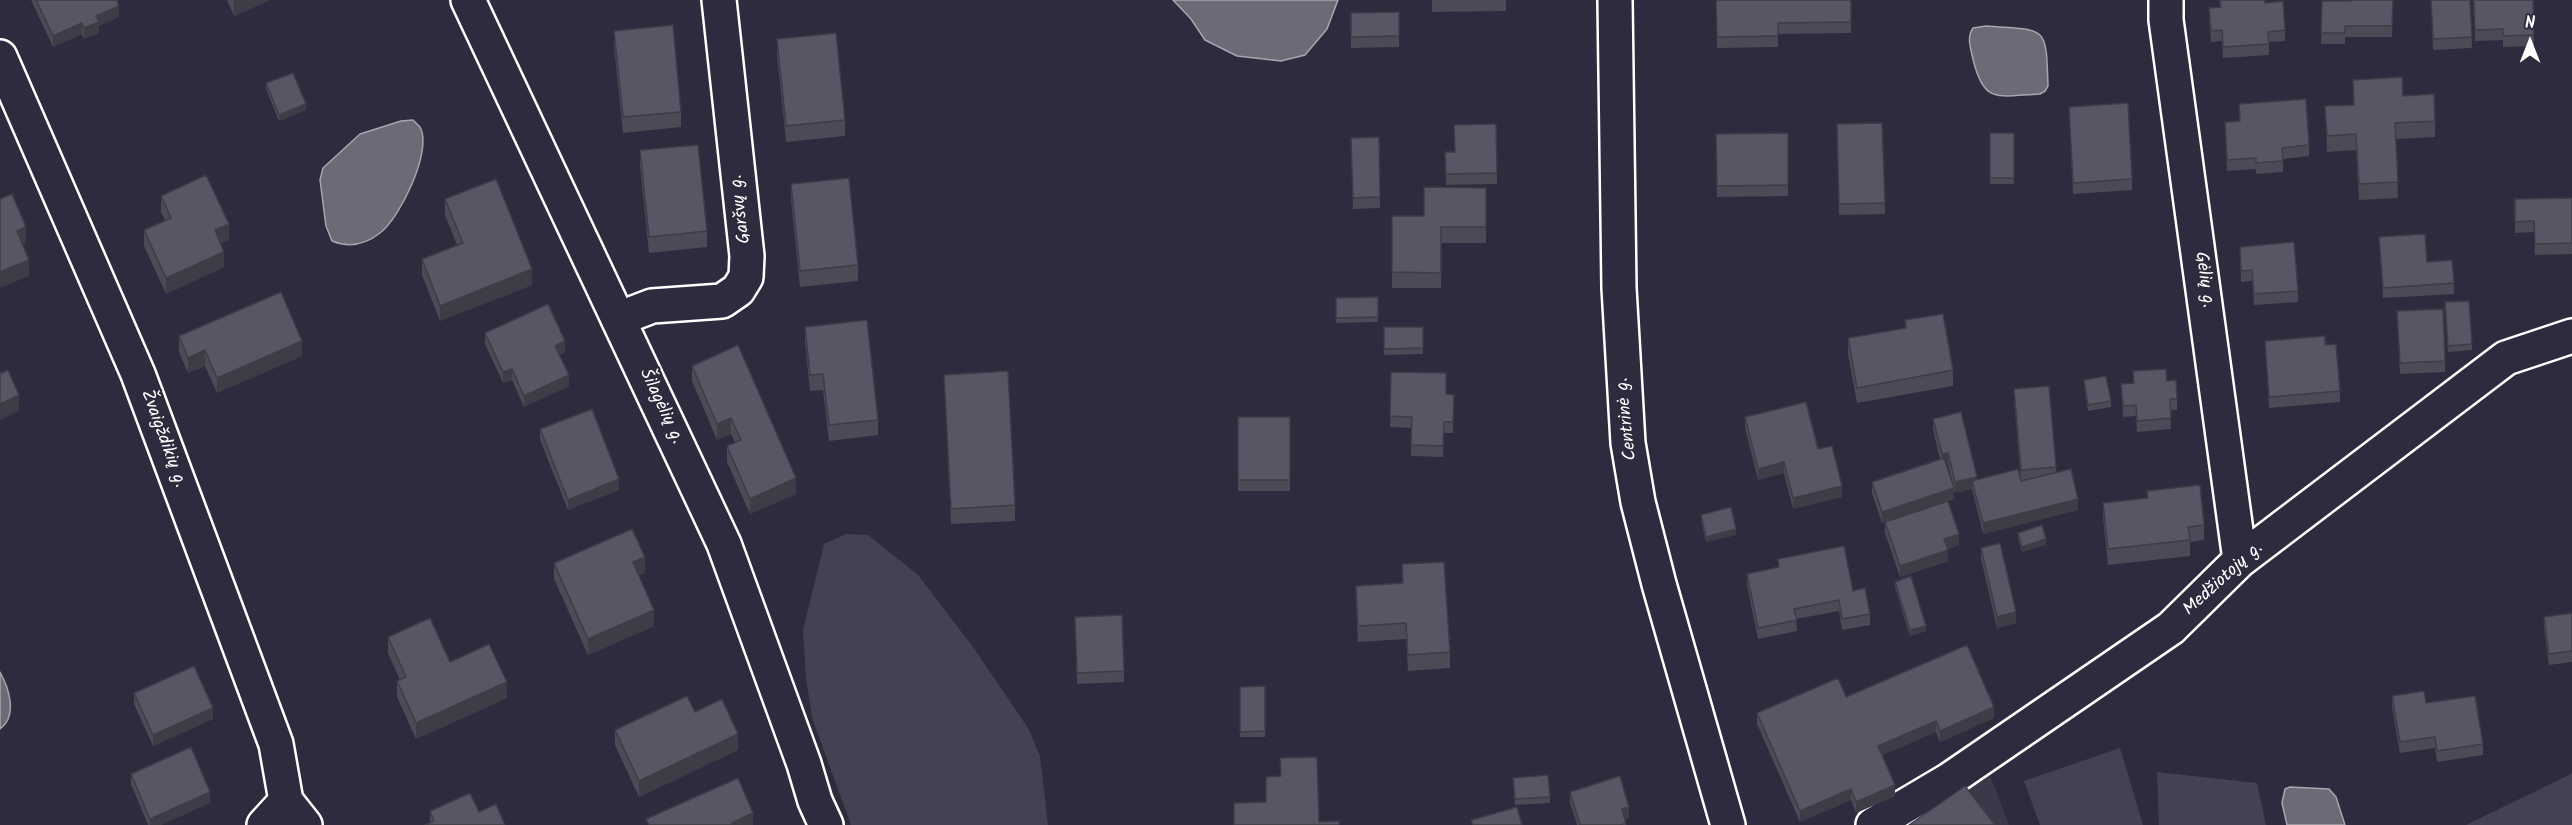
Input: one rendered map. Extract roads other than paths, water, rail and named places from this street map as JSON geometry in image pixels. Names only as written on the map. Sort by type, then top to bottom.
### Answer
[{"type":"street","name":"Šilagėlių g.","points":[[468,0],[724,544],[804,764],[814,801],[826,825]]},
{"type":"street","name":"Garšvų g.","points":[[618,319],[652,306],[722,301],[738,290],[746,277],[747,256],[719,0]]},
{"type":"street","name":"Centrinė g.","points":[[1615,0],[1619,288],[1628,443],[1638,502],[1659,584],[1728,825]]},
{"type":"street","name":"Gėlių g.","points":[[2166,0],[2166,20],[2241,560]]},
{"type":"street","name":"Žvaigždikių g.","points":[[0,57],[138,374],[276,744],[296,813]]},
{"type":"street","name":"Medžiotojų g.","points":[[1873,825],[1949,780],[2170,628],[2241,560],[2506,358],[2572,336]]},
{"type":"street","points":[[264,825],[296,813]]}]
